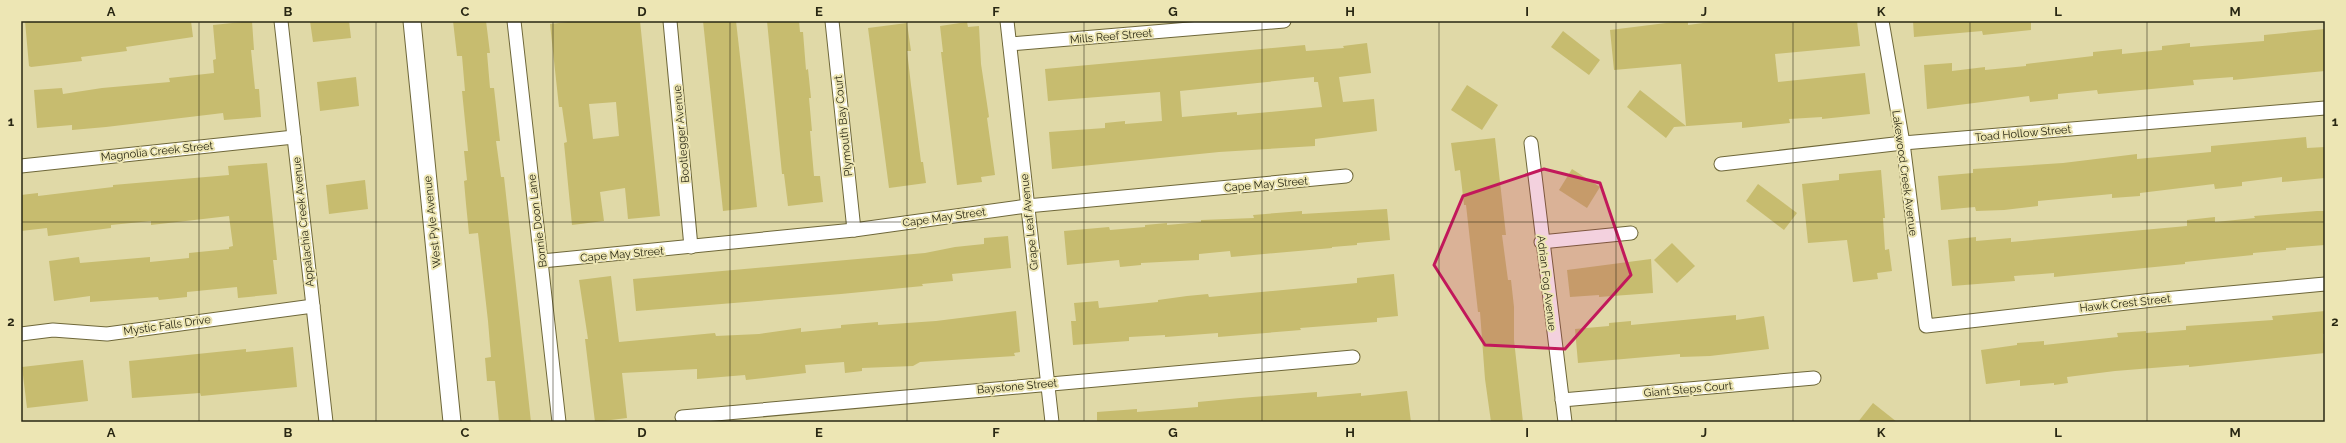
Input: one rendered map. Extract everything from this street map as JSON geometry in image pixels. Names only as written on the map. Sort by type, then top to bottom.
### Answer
[{"type":"street","name":"Appalachia Creek Avenue","points":[[281,21],[326,422]]},
{"type":"street","name":"West Pyle Avenue","points":[[412,21],[452,422]]},
{"type":"street","name":"Bonnie Doon Lane","points":[[514,21],[559,422]]},
{"type":"street","name":"Bootlegger Avenue","points":[[670,21],[691,247]]},
{"type":"street","name":"Plymouth Bay Court","points":[[832,21],[854,230]]},
{"type":"street","name":"Grape Leaf Avenue","points":[[1008,21],[1027,206],[1052,422]]},
{"type":"street","name":"Mills Reef Street","points":[[1010,44],[1284,21]]},
{"type":"street","name":"Lakewood Creek Avenue","points":[[1882,21],[1903,143],[1926,326]]},
{"type":"street","name":"Toad Hollow Street","points":[[1721,164],[1903,143],[2325,108]]},
{"type":"street","name":"Magnolia Creek Street","points":[[21,166],[294,137]]},
{"type":"street","name":"Adrian Fog Avenue","points":[[1531,143],[1541,242],[1565,422]]},
{"type":"street","name":"Cape May Street","points":[[542,261],[854,230],[1027,206],[1346,176]]},
{"type":"street","points":[[1541,242],[1631,233]]},
{"type":"street","name":"Hawk Crest Street","points":[[1926,326],[2153,300],[2325,284]]},
{"type":"street","name":"Mystic Falls Drive","points":[[21,334],[53,330],[107,334],[313,306]]},
{"type":"street","name":"Baystone Street","points":[[682,417],[1353,357]]},
{"type":"street","name":"Giant Steps Court","points":[[1562,400],[1814,378]]},
{"type":"highlighted area","points":[[1544,169],[1600,183],[1631,275],[1565,349],[1485,345],[1434,265],[1463,196]]},
{"type":"building","points":[[25,21],[191,21],[193,37],[126,47],[127,51],[81,57],[82,61],[31,67],[29,66]]},
{"type":"building","points":[[252,21],[254,50],[251,50],[255,89],[259,89],[261,117],[224,120],[223,113],[72,130],[72,125],[37,128],[34,90],[62,88],[63,94],[102,88],[170,82],[169,78],[214,73],[213,60],[216,59],[213,25]]},
{"type":"building","points":[[310,21],[349,21],[351,38],[313,42]]},
{"type":"building","points":[[453,21],[486,21],[490,53],[487,53],[490,88],[494,88],[500,141],[496,141],[501,177],[504,177],[531,422],[499,422],[495,381],[487,381],[485,358],[491,357],[488,321],[478,233],[469,234],[464,181],[467,180],[464,151],[468,151],[462,91],[465,91],[462,56],[457,56]]},
{"type":"building","points":[[577,21],[640,21],[660,216],[628,219],[625,188],[600,192],[604,221],[572,225],[564,143],[567,142],[562,107],[559,107],[550,24]],"holes":[[[616,102],[619,136],[593,139],[589,104]]]},
{"type":"building","points":[[703,21],[736,21],[757,207],[723,211]]},
{"type":"building","points":[[767,21],[799,21],[800,32],[803,32],[806,70],[808,69],[811,98],[809,98],[812,131],[810,131],[814,176],[820,176],[823,202],[788,206],[784,174],[782,174]]},
{"type":"building","points":[[1688,21],[1688,25],[1718,21],[1857,21],[1860,46],[1775,54],[1778,82],[1865,73],[1870,114],[1822,119],[1822,117],[1789,119],[1790,123],[1742,128],[1742,122],[1674,127],[1666,138],[1627,107],[1640,90],[1686,126],[1681,64],[1614,70],[1610,30]]},
{"type":"building","points":[[1913,21],[2031,21],[2031,30],[1983,35],[1982,31],[1914,37]]},
{"type":"building","points":[[967,22],[968,27],[979,26],[981,64],[989,117],[987,118],[995,175],[981,177],[982,182],[957,185],[941,52],[943,52],[940,26]]},
{"type":"building","points":[[907,23],[911,51],[907,51],[911,85],[921,162],[923,162],[926,183],[889,188],[868,28]]},
{"type":"building","points":[[2325,29],[2325,71],[2233,80],[2233,77],[2193,80],[2194,85],[2098,94],[2097,90],[2058,94],[2058,99],[2030,102],[2029,96],[1927,109],[1924,65],[1952,63],[1952,71],[1985,67],[1985,70],[2026,66],[2026,64],[2093,56],[2093,52],[2122,49],[2122,54],[2162,50],[2162,46],[2190,43],[2190,47],[2264,41],[2264,35]]},
{"type":"building","points":[[1563,31],[1600,60],[1589,75],[1551,47]]},
{"type":"building","points":[[1367,43],[1371,73],[1339,77],[1343,102],[1374,99],[1377,131],[1315,139],[1315,146],[1219,152],[1052,169],[1049,132],[1105,128],[1105,123],[1125,121],[1125,124],[1162,121],[1160,92],[1048,101],[1045,69],[1305,45],[1306,51],[1344,48],[1343,46]],"holes":[[[1314,77],[1314,82],[1318,82],[1322,107],[1237,115],[1237,112],[1182,117],[1180,91]]]},
{"type":"building","points":[[356,77],[359,106],[320,111],[317,82]]},
{"type":"building","points":[[1467,85],[1498,105],[1482,130],[1451,110]]},
{"type":"building","points":[[2306,137],[2307,148],[2325,147],[2325,178],[2282,182],[2282,177],[2242,182],[2242,186],[2215,189],[2214,184],[2140,193],[2140,196],[2112,198],[2112,194],[2038,201],[2038,206],[2004,210],[1976,211],[1975,207],[1941,210],[1938,176],[1973,173],[1973,169],[2063,163],[2137,154],[2137,159],[2211,152],[2211,146]]},
{"type":"building","points":[[1495,138],[1506,235],[1502,235],[1508,280],[1511,280],[1514,307],[1514,340],[1523,422],[1491,422],[1485,379],[1480,312],[1478,312],[1466,205],[1464,205],[1460,170],[1455,171],[1451,143]]},
{"type":"building","points":[[267,163],[277,260],[273,260],[277,294],[238,298],[237,287],[187,292],[187,297],[159,300],[158,297],[90,302],[90,296],[54,301],[49,261],[79,257],[80,263],[150,257],[150,262],[189,258],[189,253],[229,249],[229,247],[233,246],[229,216],[151,225],[151,221],[111,225],[111,228],[48,236],[47,228],[21,231],[21,195],[38,193],[38,196],[113,187],[113,185],[229,175],[228,166]]},
{"type":"building","points":[[1572,169],[1600,187],[1587,208],[1559,190]]},
{"type":"building","points":[[1881,170],[1885,218],[1883,218],[1885,250],[1889,249],[1892,271],[1877,273],[1878,279],[1853,282],[1847,240],[1808,243],[1802,184],[1839,180],[1839,174]]},
{"type":"building","points":[[365,180],[368,209],[329,214],[326,185]]},
{"type":"building","points":[[1758,184],[1797,213],[1784,230],[1746,201]]},
{"type":"building","points":[[1387,209],[1390,240],[1357,243],[1357,245],[1332,248],[1231,257],[1230,251],[1199,254],[1199,260],[1141,263],[1141,265],[1120,267],[1119,260],[1067,265],[1064,231],[1109,227],[1110,230],[1145,227],[1145,225],[1167,223],[1167,225],[1201,222],[1201,220],[1254,218],[1253,215],[1302,211],[1302,214]]},
{"type":"building","points":[[2325,211],[2325,245],[2286,248],[2286,250],[2253,253],[2253,255],[2185,262],[2185,264],[2054,277],[2054,273],[2014,276],[2015,281],[1952,286],[1948,240],[1976,237],[1976,241],[2011,238],[2011,242],[2187,226],[2187,220],[2215,217],[2215,222],[2255,218],[2254,216]]},
{"type":"building","points":[[1008,236],[1011,268],[952,274],[953,281],[922,284],[923,286],[841,294],[636,311],[633,279],[925,253],[955,247],[984,244],[984,238]]},
{"type":"building","points":[[1672,243],[1695,266],[1677,283],[1654,260]]},
{"type":"building","points":[[1651,259],[1653,293],[1599,297],[1599,295],[1570,297],[1567,270]]},
{"type":"building","points":[[1394,274],[1398,316],[1377,318],[1377,322],[1300,328],[1301,330],[1218,337],[1218,333],[1165,337],[1165,335],[1129,337],[1129,341],[1073,345],[1071,321],[1076,321],[1074,303],[1098,301],[1099,308],[1158,302],[1158,300],[1187,296],[1208,294],[1209,297],[1357,283],[1357,278]]},
{"type":"building","points":[[611,276],[619,342],[715,333],[716,336],[759,334],[801,328],[801,332],[841,328],[841,325],[878,322],[878,325],[936,321],[1016,311],[1020,352],[1014,353],[1015,356],[920,362],[913,366],[862,368],[862,371],[845,373],[844,362],[805,365],[806,373],[746,380],[745,375],[697,379],[697,369],[622,373],[627,418],[595,422],[585,339],[588,339],[579,280]]},
{"type":"building","points":[[2325,311],[2325,334],[2323,334],[2325,353],[2189,367],[2189,365],[2115,371],[2067,377],[2068,383],[2054,385],[2054,383],[2020,386],[2020,380],[1986,384],[1981,350],[2017,345],[2017,343],[2044,341],[2044,345],[2118,337],[2117,333],[2146,331],[2146,333],[2186,330],[2186,326],[2273,320],[2272,316]]},
{"type":"building","points":[[1736,315],[1736,320],[1764,316],[1769,349],[1710,356],[1680,357],[1680,354],[1578,363],[1575,329],[1609,326],[1609,323],[1631,321],[1631,325]]},
{"type":"building","points":[[293,347],[297,387],[201,396],[200,393],[132,398],[129,361],[246,349],[246,352]]},
{"type":"building","points":[[83,360],[88,401],[27,408],[22,367]]},
{"type":"building","points":[[1407,391],[1411,422],[1097,422],[1097,412],[1137,409],[1137,412],[1198,407],[1198,402],[1317,392],[1317,397],[1361,393],[1361,396]]},
{"type":"building","points":[[1873,403],[1897,422],[1858,422]]}]
